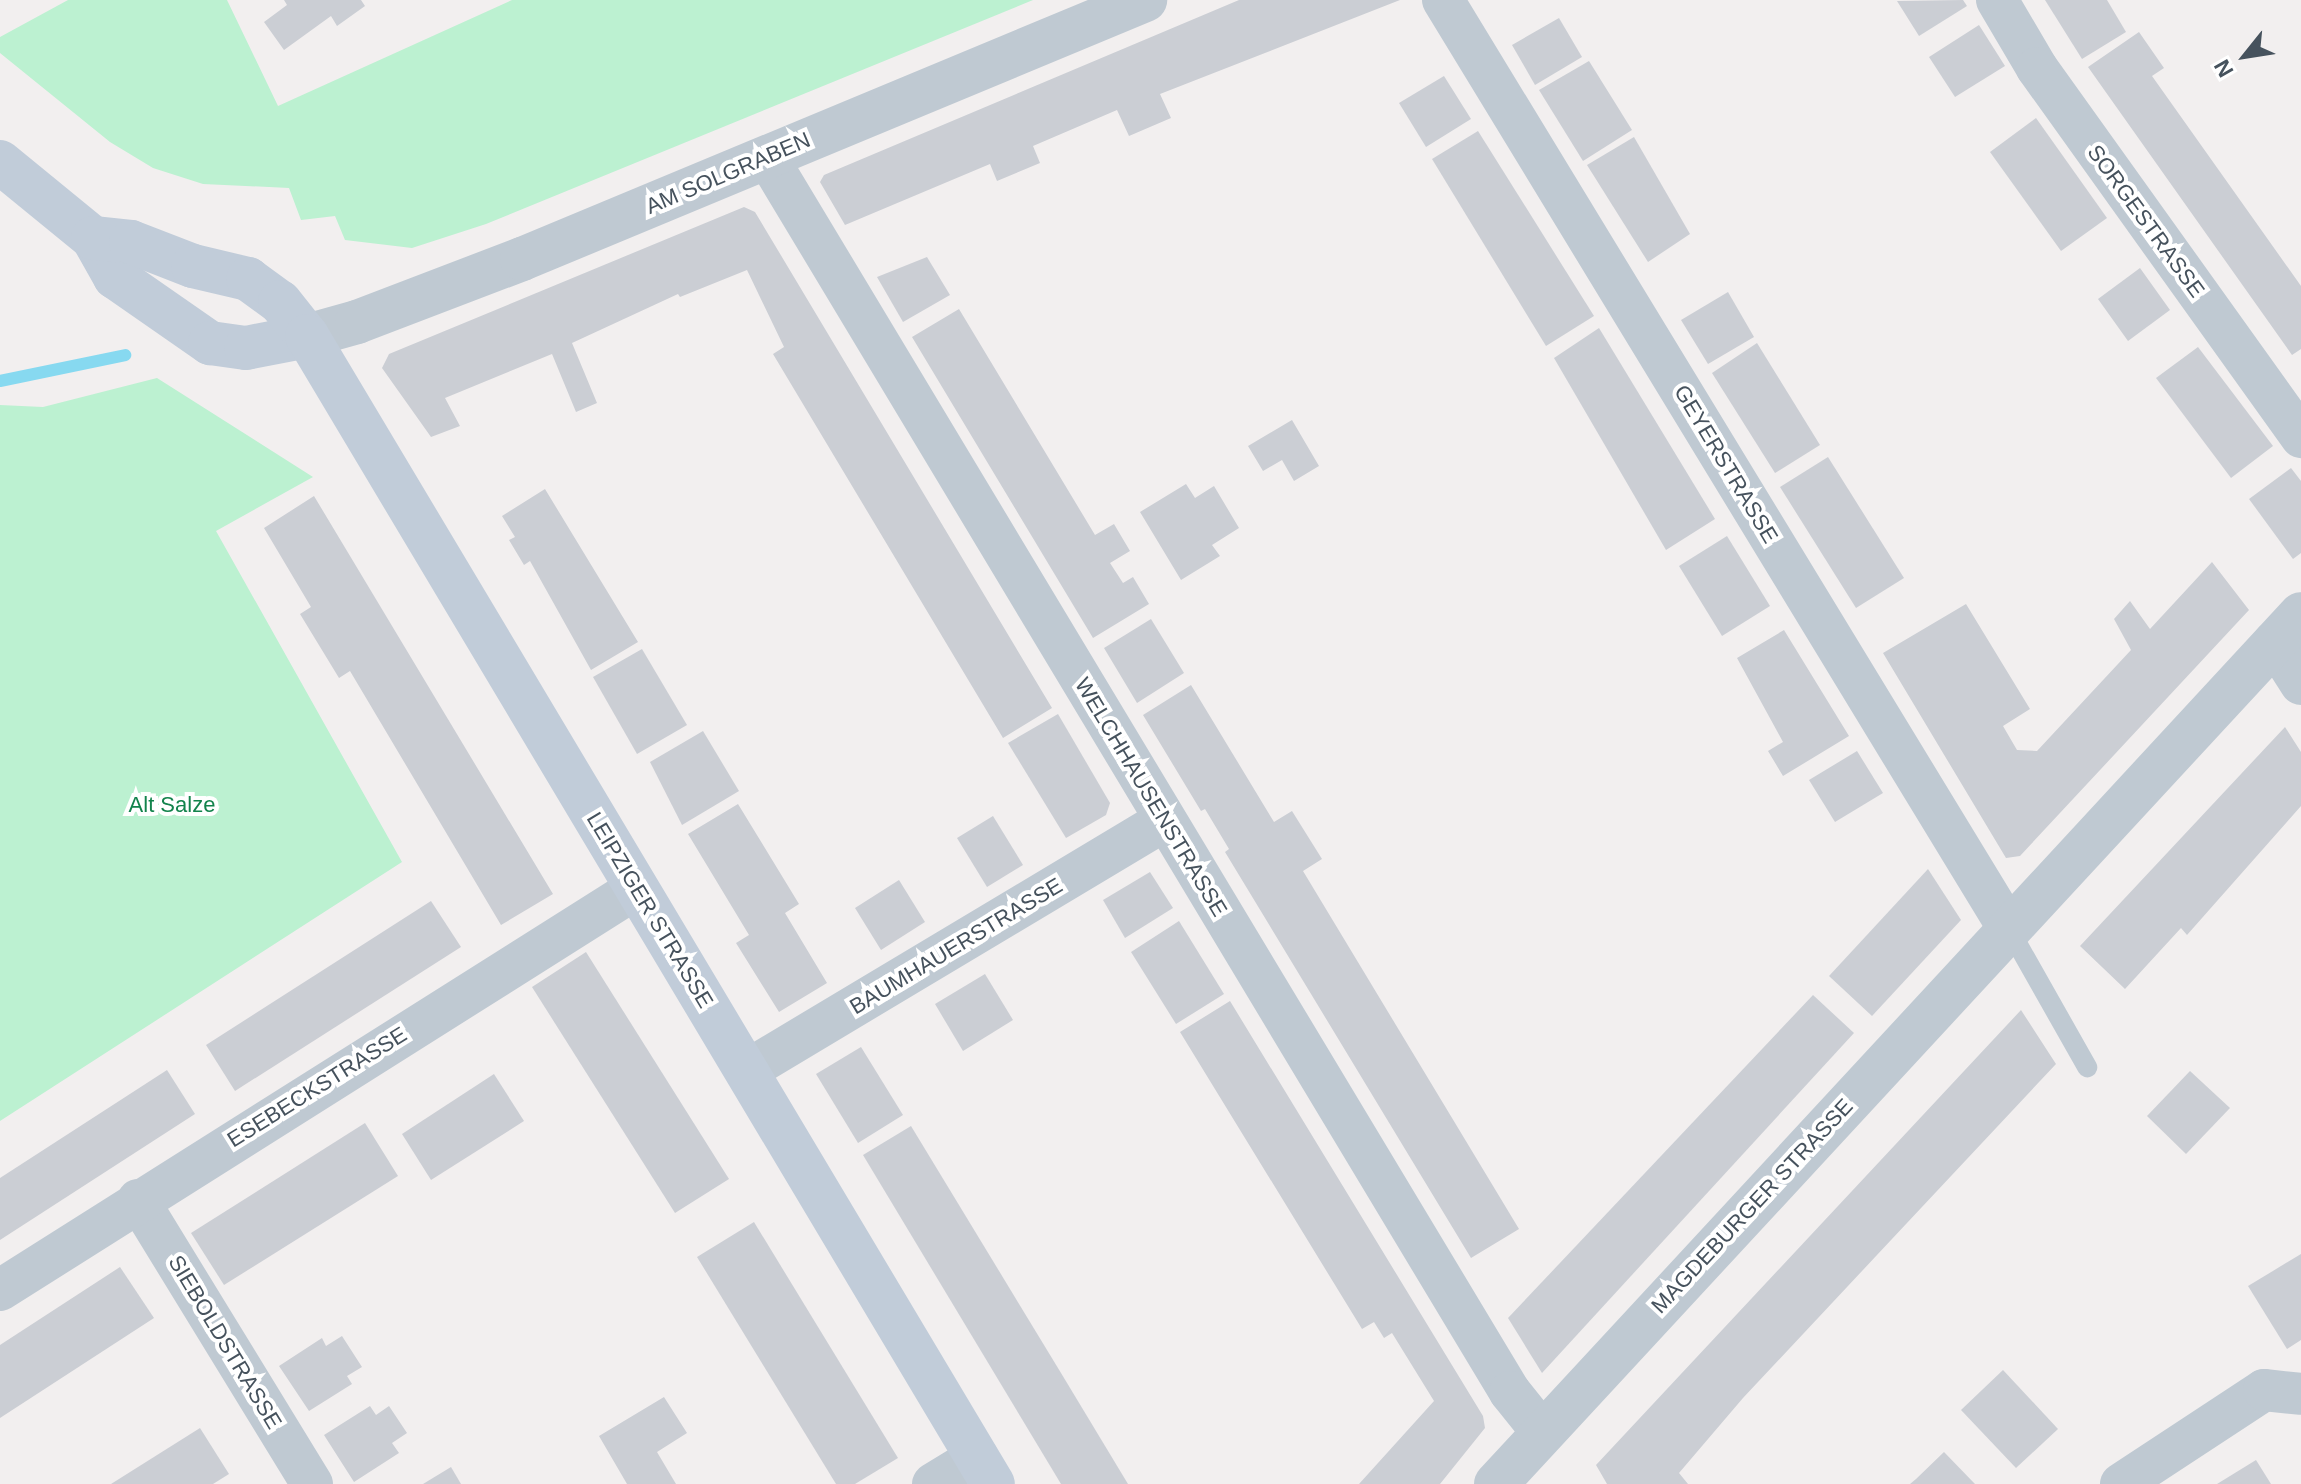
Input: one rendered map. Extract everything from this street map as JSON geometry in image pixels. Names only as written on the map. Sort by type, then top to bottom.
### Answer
[{"type":"main road","points":[[0,162],[93,238],[115,277],[210,343],[246,348],[307,336]]},
{"type":"main road","name":"LEIPZIGER STRASSE","points":[[93,238],[131,242],[193,266],[248,279],[280,302],[307,336],[985,1471]]},
{"type":"street","name":"AM SOLGRABEN","points":[[307,336],[357,322],[522,259],[1145,0]]},
{"type":"street","name":"GEYERSTRASSE","points":[[1443,0],[2009,929]]},
{"type":"street","name":"SORGESTRASSE","points":[[1997,0],[2037,68],[2301,437]]},
{"type":"street","name":"WELCHHAUSENSTRASSE","points":[[767,157],[1510,1392],[1543,1433]]},
{"type":"street","name":"MAGDEBURGER STRASSE","points":[[1496,1484],[2288,628]]},
{"type":"street","points":[[2288,628],[2301,684]]},
{"type":"street","name":"BAUMHAUERSTRASSE","points":[[746,1071],[1165,820]]},
{"type":"street","name":"ESEBECKSTRASSE","points":[[0,1290],[138,1200],[637,888]]},
{"type":"street","name":"SIEBOLDSTRASSE","points":[[138,1200],[312,1484]]},
{"type":"street","points":[[2131,1482],[2264,1390],[2301,1394]]},
{"type":"street","points":[[933,1484],[985,1471]]},
{"type":"lane","points":[[2009,929],[2087,1067]]},
{"type":"green space","points":[[68,0],[227,0],[278,106],[512,0],[1033,0],[486,224],[412,248],[345,240],[335,216],[301,220],[289,188],[203,184],[153,168],[110,142],[0,53],[0,37]]},
{"type":"green space","name":"Alt Salze","points":[[157,378],[313,477],[216,531],[402,862],[0,1121],[0,405],[43,407]]},
{"type":"building","points":[[284,0],[361,0],[365,6],[337,26],[331,16],[284,50],[264,22],[287,5]]},
{"type":"building","points":[[1239,0],[1400,0],[1160,94],[1171,118],[1129,136],[1117,110],[1033,146],[1040,163],[997,181],[990,164],[845,225],[820,182],[824,175]]},
{"type":"building","points":[[1963,0],[1967,6],[1919,36],[1897,1]]},
{"type":"building","points":[[2045,0],[2107,0],[2126,32],[2082,59]]},
{"type":"building","points":[[1559,18],[1582,57],[1535,85],[1512,45]]},
{"type":"building","points":[[1979,25],[2005,66],[1955,97],[1929,57]]},
{"type":"building","points":[[2139,32],[2164,68],[2152,76],[2301,286],[2301,349],[2292,355],[2088,67]]},
{"type":"building","points":[[1589,61],[1632,130],[1583,161],[1539,90]]},
{"type":"building","points":[[1444,76],[1471,119],[1426,147],[1399,103]]},
{"type":"building","points":[[2036,118],[2107,218],[2061,251],[1990,152]]},
{"type":"building","points":[[1478,131],[1594,316],[1546,346],[1432,159]]},
{"type":"building","points":[[1634,137],[1690,234],[1648,262],[1587,165]]},
{"type":"building","points":[[744,207],[755,212],[1052,708],[1003,738],[773,354],[784,347],[747,270],[680,297],[678,294],[572,343],[597,403],[576,412],[552,354],[445,398],[460,426],[431,437],[382,368],[389,354]]},
{"type":"building","points":[[927,257],[950,295],[903,322],[877,277]]},
{"type":"building","points":[[2140,268],[2170,310],[2128,341],[2098,299]]},
{"type":"building","points":[[1728,292],[1754,337],[1708,364],[1681,320]]},
{"type":"building","points":[[959,309],[1095,535],[1114,524],[1130,551],[1110,563],[1123,583],[1133,577],[1149,604],[1093,638],[912,337]]},
{"type":"building","points":[[1599,328],[1715,519],[1666,550],[1554,358]]},
{"type":"building","points":[[1757,343],[1820,445],[1775,473],[1712,373]]},
{"type":"building","points":[[2198,347],[2273,446],[2231,478],[2156,378]]},
{"type":"building","points":[[1292,420],[1319,466],[1294,481],[1282,460],[1263,471],[1248,446]]},
{"type":"building","points":[[1828,457],[1904,578],[1856,608],[1780,487]]},
{"type":"building","points":[[2291,468],[2301,481],[2301,553],[2293,559],[2249,499]]},
{"type":"building","points":[[1186,484],[1195,498],[1214,486],[1239,528],[1212,545],[1220,556],[1181,580],[1140,512]]},
{"type":"building","points":[[545,489],[638,642],[591,670],[530,561],[524,565],[509,540],[515,537],[502,516]]},
{"type":"building","points":[[314,496],[553,894],[501,925],[350,671],[339,678],[300,614],[311,607],[264,528]]},
{"type":"building","points":[[1727,536],[1770,606],[1722,636],[1679,566]]},
{"type":"building","points":[[2212,562],[2249,610],[2020,856],[2006,858],[1883,653],[1966,604],[2030,709],[2003,726],[2017,750],[2037,751],[2131,650],[2114,619],[2130,601],[2150,629]]},
{"type":"building","points":[[1151,619],[1184,673],[1137,703],[1104,648]]},
{"type":"building","points":[[1784,630],[1849,736],[1783,776],[1768,751],[1783,742],[1737,658]]},
{"type":"building","points":[[642,649],[687,725],[637,754],[593,677]]},
{"type":"building","points":[[1191,685],[1274,822],[1292,811],[1322,859],[1303,871],[1519,1229],[1471,1258],[1225,852],[1229,849],[1205,809],[1201,811],[1143,715]]},
{"type":"building","points":[[1058,714],[1110,803],[1106,815],[1066,838],[1008,743]]},
{"type":"building","points":[[2285,727],[2301,752],[2301,806],[2187,935],[2181,928],[2125,989],[2080,946]]},
{"type":"building","points":[[703,731],[739,791],[682,825],[650,762]]},
{"type":"building","points":[[1857,751],[1883,793],[1835,822],[1809,780]]},
{"type":"building","points":[[738,804],[799,904],[785,913],[827,983],[779,1012],[736,943],[749,935],[688,834]]},
{"type":"building","points":[[993,816],[1023,865],[987,887],[957,838]]},
{"type":"building","points":[[1928,869],[1961,920],[1872,1016],[1829,976]]},
{"type":"building","points":[[1150,872],[1173,908],[1125,938],[1103,900]]},
{"type":"building","points":[[899,880],[925,922],[881,950],[855,908]]},
{"type":"building","points":[[431,901],[461,947],[235,1091],[206,1045]]},
{"type":"building","points":[[1179,921],[1224,994],[1176,1024],[1131,952]]},
{"type":"building","points":[[586,952],[729,1179],[675,1213],[532,987]]},
{"type":"building","points":[[985,974],[1013,1020],[963,1051],[935,1004]]},
{"type":"building","points":[[1813,995],[1854,1033],[1542,1373],[1508,1318]]},
{"type":"building","points":[[1230,1001],[1483,1416],[1485,1428],[1440,1484],[1359,1484],[1434,1401],[1392,1333],[1384,1338],[1374,1322],[1362,1329],[1180,1032]]},
{"type":"building","points":[[2021,1010],[2056,1064],[1743,1398],[1679,1473],[1688,1484],[1607,1484],[1596,1465]]},
{"type":"building","points":[[861,1047],[903,1115],[858,1143],[816,1074]]},
{"type":"building","points":[[167,1070],[195,1114],[0,1240],[0,1178]]},
{"type":"building","points":[[2190,1071],[2230,1108],[2186,1154],[2147,1116]]},
{"type":"building","points":[[494,1074],[524,1121],[431,1180],[402,1134]]},
{"type":"building","points":[[365,1123],[398,1176],[224,1285],[191,1233]]},
{"type":"building","points":[[911,1126],[1128,1484],[1061,1484],[863,1155]]},
{"type":"building","points":[[754,1222],[898,1458],[855,1484],[836,1484],[697,1257]]},
{"type":"building","points":[[2301,1254],[2301,1340],[2287,1349],[2248,1286]]},
{"type":"building","points":[[120,1267],[154,1318],[0,1418],[0,1345]]},
{"type":"building","points":[[342,1336],[362,1367],[347,1376],[352,1384],[309,1411],[279,1366],[322,1338],[326,1346]]},
{"type":"building","points":[[2003,1370],[2058,1429],[2016,1468],[1961,1410]]},
{"type":"building","points":[[664,1397],[687,1433],[657,1452],[676,1484],[627,1484],[599,1436]]},
{"type":"building","points":[[370,1406],[376,1415],[389,1406],[407,1433],[392,1443],[399,1453],[354,1482],[324,1435]]},
{"type":"building","points":[[200,1428],[229,1474],[213,1484],[111,1484]]},
{"type":"building","points":[[1944,1452],[1975,1484],[1910,1484],[1916,1479]]},
{"type":"building","points":[[2256,1460],[2271,1484],[2217,1484]]},
{"type":"building","points":[[451,1467],[461,1484],[423,1484]]},
{"type":"waterway","points":[[0,381],[125,355]]}]
